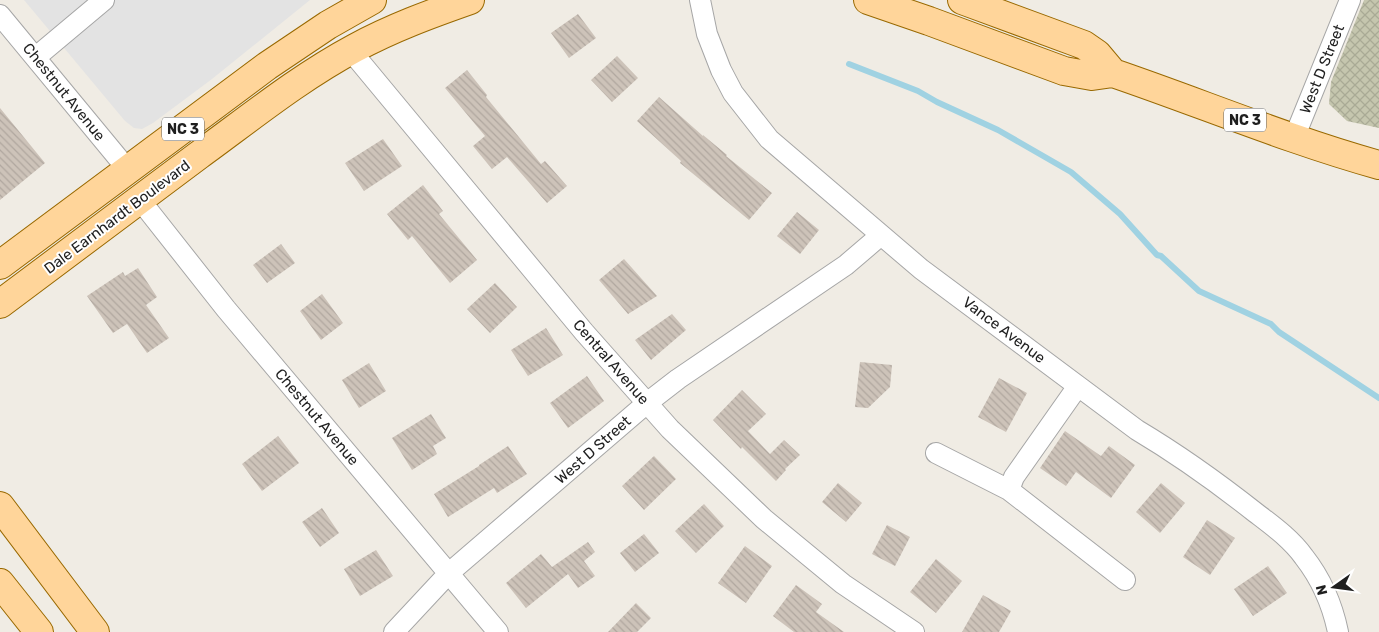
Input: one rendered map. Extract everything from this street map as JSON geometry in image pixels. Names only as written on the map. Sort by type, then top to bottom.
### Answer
[{"type":"main road","name":"Dale Earnhardt Boulevard","points":[[0,265],[298,44],[372,0]]},
{"type":"main road","name":"Dale Earnhardt Boulevard","points":[[0,304],[313,73],[350,50],[410,22],[470,0]]},
{"type":"main road","name":"NC 3","points":[[868,0],[1064,71],[1092,76],[1113,73],[1294,138],[1379,165]]},
{"type":"main road","points":[[962,0],[1084,45],[1097,54],[1113,73]]},
{"type":"main road","points":[[0,506],[95,632]]},
{"type":"main road","points":[[0,583],[39,632]]},
{"type":"street","points":[[36,57],[104,0]]},
{"type":"street","name":"Vance Avenue","points":[[700,0],[712,50],[733,93],[769,139],[921,269],[1138,430],[1173,451],[1233,494],[1284,536],[1303,556],[1321,581],[1334,610],[1338,632]]},
{"type":"street","name":"West D Street","points":[[1294,138],[1350,0]]},
{"type":"street","name":"Chestnut Avenue","points":[[0,14],[128,170]]},
{"type":"street","name":"Central Avenue","points":[[350,50],[584,332],[670,429],[764,519],[842,584],[914,632]]},
{"type":"street","name":"Chestnut Avenue","points":[[140,200],[226,309],[498,632]]},
{"type":"street","name":"West D Street","points":[[394,632],[449,573],[647,403],[678,379],[846,265],[881,235]]},
{"type":"street","points":[[1009,490],[1014,477],[1078,386]]},
{"type":"street","points":[[936,453],[1009,490],[1125,580]]},
{"type":"shaded area","points":[[24,0],[310,0],[212,79],[153,123],[142,129],[134,128],[125,121]]},
{"type":"shaded area","points":[[1364,0],[1379,0],[1379,128],[1347,121],[1329,104],[1331,82]]},
{"type":"building","points":[[578,14],[596,38],[569,58],[551,33]]},
{"type":"building","points":[[617,56],[638,78],[612,102],[591,80]]},
{"type":"building","points":[[467,70],[487,95],[486,97],[541,164],[545,161],[567,186],[547,203],[507,157],[492,169],[473,146],[485,136],[445,88]]},
{"type":"building","points":[[659,97],[726,156],[772,193],[749,220],[680,163],[681,161],[637,121]]},
{"type":"building","points":[[0,108],[45,163],[0,200]]},
{"type":"building","points":[[383,139],[402,166],[364,191],[345,163]]},
{"type":"building","points":[[423,185],[443,211],[439,214],[477,260],[450,283],[412,236],[408,240],[387,214]]},
{"type":"building","points":[[797,212],[819,230],[800,254],[777,236]]},
{"type":"building","points":[[281,244],[295,263],[267,283],[253,265]]},
{"type":"building","points":[[624,259],[657,296],[628,314],[599,280]]},
{"type":"building","points":[[138,268],[157,297],[146,305],[169,338],[147,353],[127,324],[113,333],[87,296],[123,272],[125,276]]},
{"type":"building","points":[[495,283],[517,307],[490,333],[467,309]]},
{"type":"building","points":[[322,294],[343,323],[321,340],[300,311]]},
{"type":"building","points":[[672,314],[686,330],[651,360],[635,340]]},
{"type":"building","points":[[546,328],[563,355],[528,376],[511,350]]},
{"type":"building","points":[[860,362],[892,365],[890,387],[868,408],[855,407]]},
{"type":"building","points":[[369,363],[386,391],[359,408],[342,380]]},
{"type":"building","points":[[587,376],[604,401],[568,428],[550,403]]},
{"type":"building","points":[[999,378],[1027,393],[1006,432],[978,417]]},
{"type":"building","points":[[742,390],[766,414],[748,431],[770,454],[784,440],[800,455],[785,469],[776,481],[713,420]]},
{"type":"building","points":[[431,414],[446,438],[433,446],[437,454],[412,470],[392,438]]},
{"type":"building","points":[[1065,431],[1101,456],[1109,446],[1135,465],[1111,498],[1076,472],[1066,486],[1040,468]]},
{"type":"building","points":[[278,436],[299,463],[262,491],[242,464]]},
{"type":"building","points":[[508,446],[527,474],[497,493],[494,488],[448,517],[434,494]]},
{"type":"building","points":[[654,456],[676,479],[644,510],[622,486]]},
{"type":"building","points":[[838,483],[862,503],[846,522],[822,502]]},
{"type":"building","points":[[1161,483],[1185,503],[1160,533],[1136,512]]},
{"type":"building","points":[[704,504],[724,526],[696,553],[675,531]]},
{"type":"building","points":[[322,508],[339,533],[320,547],[302,522]]},
{"type":"building","points":[[1207,520],[1235,538],[1210,575],[1183,557]]},
{"type":"building","points":[[887,525],[910,537],[895,566],[872,554]]},
{"type":"building","points":[[644,534],[659,553],[635,572],[620,553]]},
{"type":"building","points":[[588,542],[595,552],[584,561],[595,576],[578,588],[568,574],[526,608],[506,583],[541,554],[552,567]]},
{"type":"building","points":[[745,546],[772,566],[746,603],[718,583]]},
{"type":"building","points":[[376,550],[393,576],[360,596],[344,569]]},
{"type":"building","points":[[936,559],[962,581],[936,613],[910,592]]},
{"type":"building","points":[[1268,566],[1287,593],[1253,616],[1234,589]]},
{"type":"building","points":[[796,585],[822,604],[816,612],[844,632],[794,632],[773,616]]},
{"type":"building","points":[[983,595],[1011,611],[999,632],[962,632]]},
{"type":"building","points":[[636,603],[651,618],[637,632],[608,632]]},
{"type":"waterway","points":[[849,64],[918,91],[937,102],[998,130],[1071,172],[1120,214],[1157,255],[1161,256],[1199,291],[1271,324],[1279,332],[1379,398]]}]
